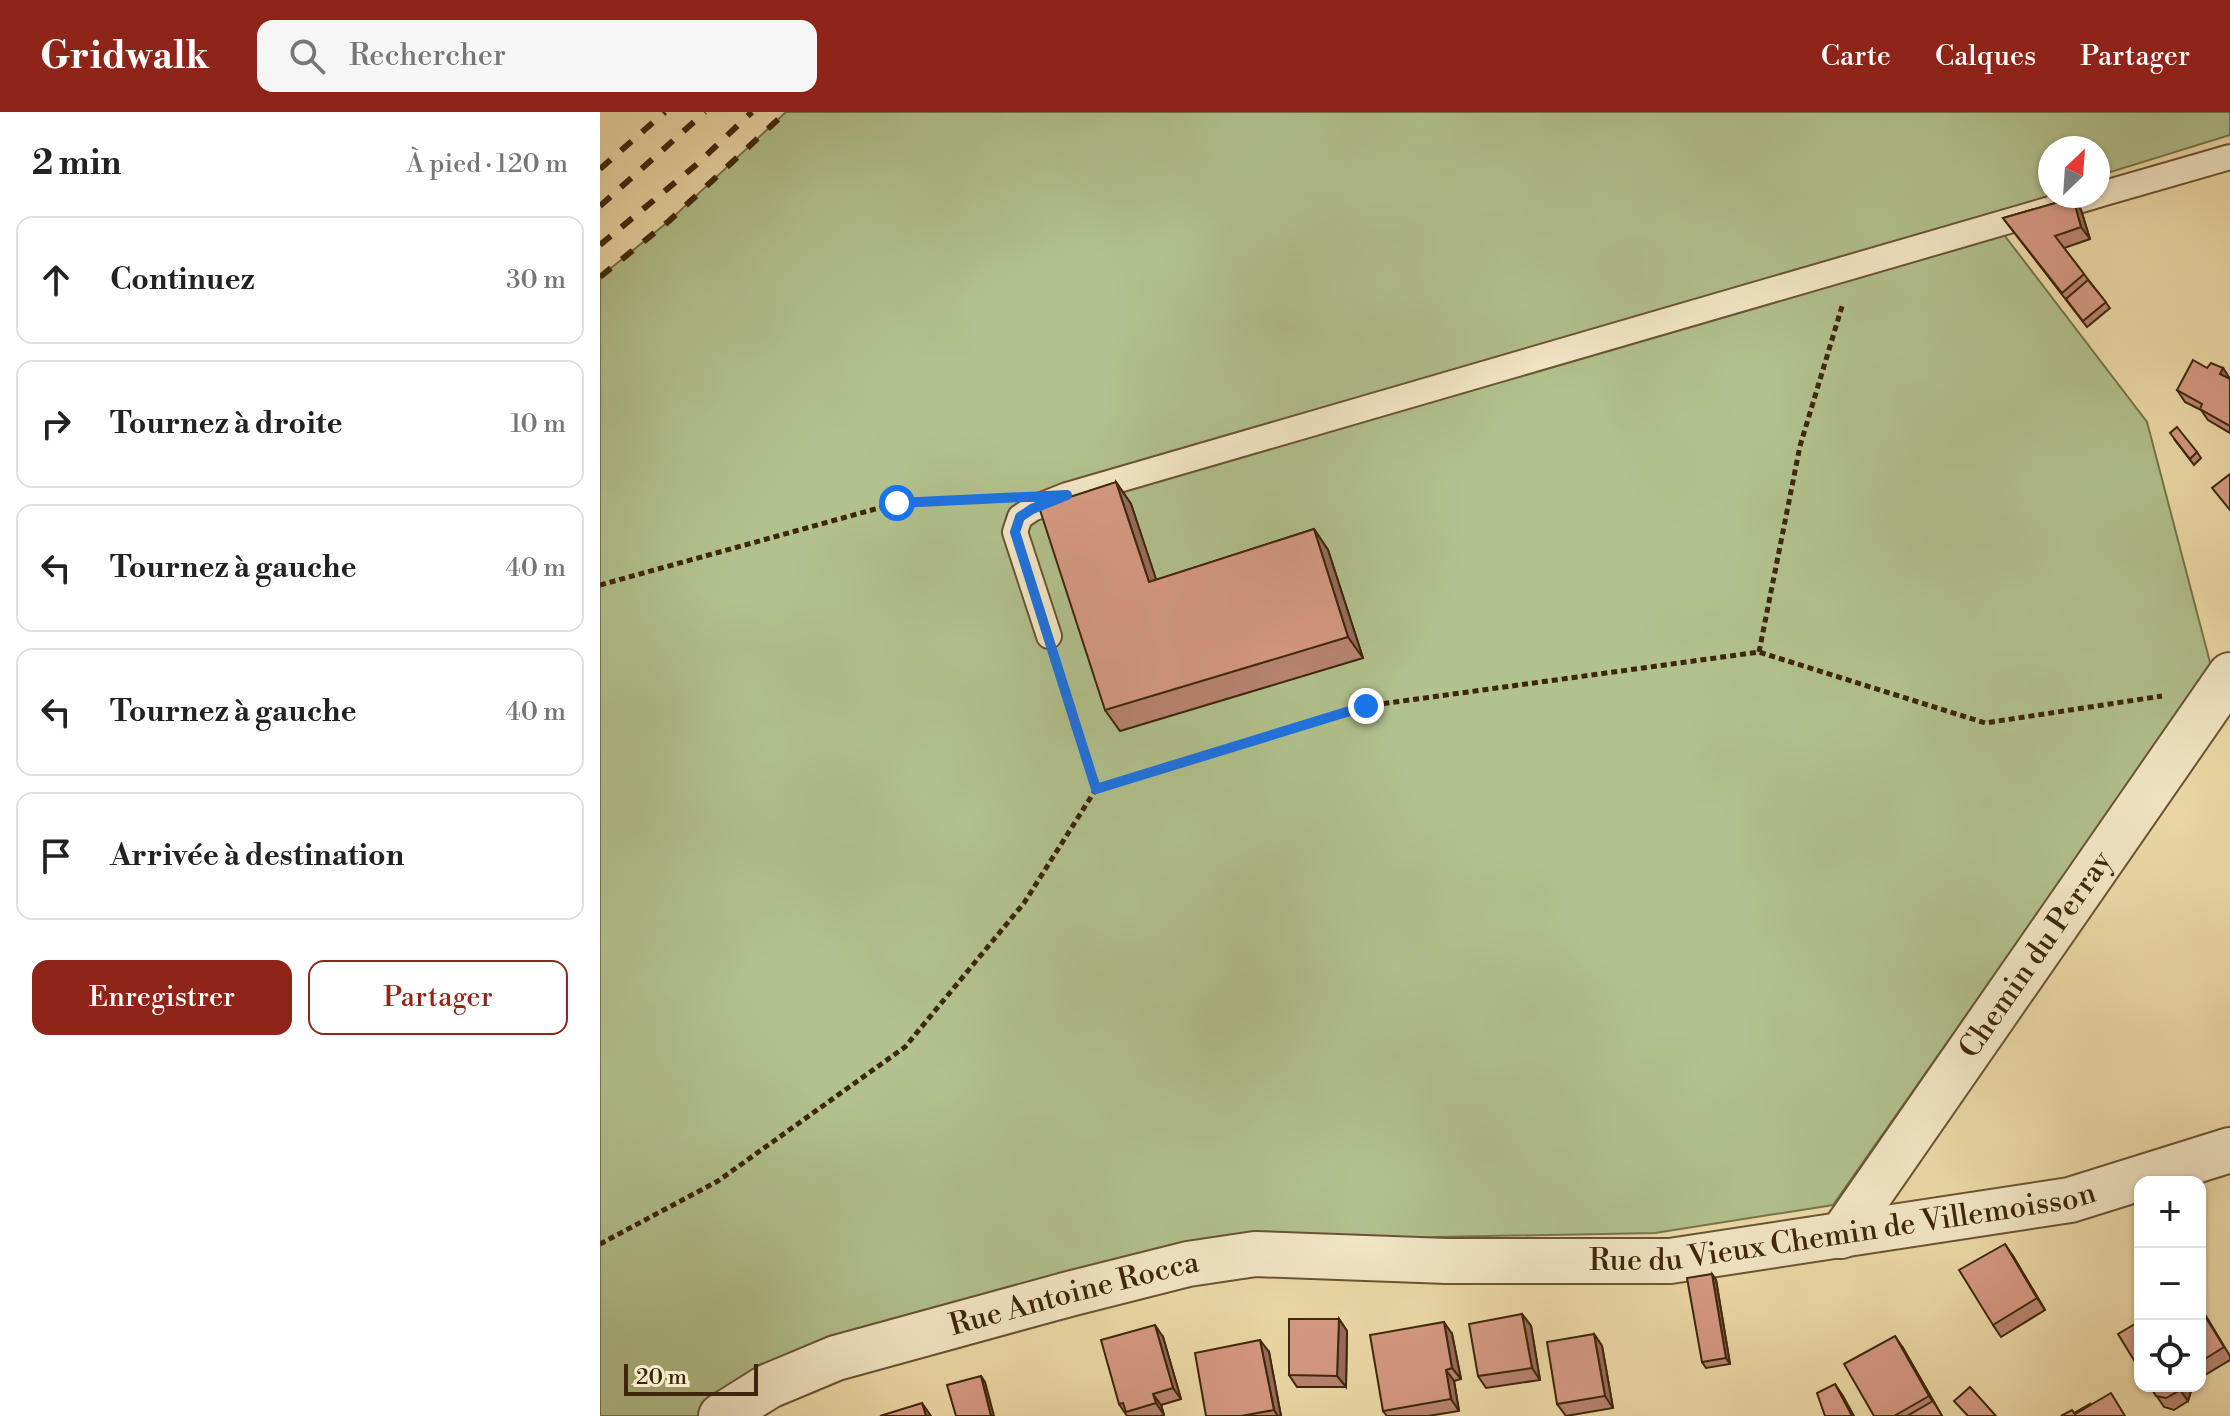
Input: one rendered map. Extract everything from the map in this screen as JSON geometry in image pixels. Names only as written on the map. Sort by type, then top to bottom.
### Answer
[{"type":"street","name":"Chemin du Perray","points":[[1841,1236],[2226,681]]},
{"type":"street","name":"Rue du Vieux Chemin de Villemoisson","points":[[1447,1261],[1670,1261],[2070,1200],[2230,1150]]},
{"type":"street","name":"Rue Antoine Rocca","points":[[721,1416],[769,1386],[836,1358],[1188,1264],[1255,1254],[1447,1261]]},
{"type":"lane","points":[[2110,192],[2230,157]]},
{"type":"lane","points":[[1049,636],[1015,532],[1020,517],[1032,509],[1067,495],[2055,208]]},
{"type":"path","points":[[1759,652],[1800,446],[1854,266]]},
{"type":"path","points":[[600,585],[897,503],[1067,495]]},
{"type":"path","points":[[1049,636],[1096,789]]},
{"type":"path","points":[[600,1244],[718,1181],[905,1047],[1024,903],[1096,789],[1366,706],[1759,652],[1985,723],[2226,681]]},
{"type":"green space","points":[[786,112],[2230,112],[2230,135],[2110,172],[2110,136],[2038,136],[2038,200],[1992,219],[2147,422],[2211,666],[1833,1205],[1655,1233],[1436,1237],[1220,1258],[721,1416],[600,1416],[600,277],[669,221]]},
{"type":"building","points":[[2038,208],[2076,208],[2081,227],[2055,236],[2084,274],[2062,293],[2003,218]]},
{"type":"building","points":[[2088,280],[2106,302],[2083,321],[2066,299]]},
{"type":"building","points":[[2193,360],[2207,368],[2211,363],[2223,368],[2220,374],[2230,379],[2230,426],[2200,409],[2202,404],[2177,390]]},
{"type":"building","points":[[2177,427],[2197,452],[2190,459],[2170,433]]},
{"type":"building","points":[[2230,474],[2230,510],[2212,488]]},
{"type":"building","points":[[1116,482],[1149,582],[1314,529],[1348,637],[1105,710],[1039,507]]},
{"type":"building","points":[[2005,1244],[2037,1298],[1993,1325],[1959,1270]]},
{"type":"building","points":[[1712,1274],[1726,1358],[1702,1362],[1687,1278]]},
{"type":"building","points":[[1522,1314],[1532,1368],[1478,1376],[1469,1324]]},
{"type":"building","points":[[2206,1318],[2224,1347],[2206,1358]]},
{"type":"building","points":[[1289,1319],[1339,1319],[1337,1376],[1289,1375]]},
{"type":"building","points":[[1444,1322],[1452,1368],[1446,1370],[1451,1399],[1383,1411],[1370,1335]]},
{"type":"building","points":[[1155,1325],[1173,1388],[1153,1394],[1156,1403],[1126,1412],[1123,1403],[1119,1404],[1101,1340]]},
{"type":"building","points":[[2134,1325],[2134,1360],[2118,1334]]},
{"type":"building","points":[[1594,1334],[1605,1396],[1557,1404],[1547,1342]]},
{"type":"building","points":[[1895,1336],[1929,1396],[1894,1416],[1874,1416],[1844,1364]]},
{"type":"building","points":[[1260,1340],[1274,1410],[1241,1416],[1206,1416],[1195,1353]]},
{"type":"building","points":[[981,1376],[991,1416],[956,1416],[947,1385]]},
{"type":"building","points":[[1835,1384],[1852,1416],[1825,1416],[1817,1393]]},
{"type":"building","points":[[1970,1387],[1996,1416],[1968,1416],[1954,1401]]},
{"type":"building","points":[[2154,1392],[2176,1392],[2166,1398],[2156,1396]]},
{"type":"building","points":[[2111,1393],[2125,1416],[2061,1416],[2072,1410],[2075,1414]]},
{"type":"building","points":[[1933,1401],[1942,1416],[1907,1416]]},
{"type":"building","points":[[922,1403],[926,1416],[880,1416]]},
{"type":"railway","points":[[600,169],[665,112]]},
{"type":"railway","points":[[600,206],[705,112]]},
{"type":"railway","points":[[600,245],[696,165],[752,112]]},
{"type":"railway","points":[[600,277],[669,221],[786,112]]},
{"type":"route","points":[[897,503],[1067,495],[1020,517],[1015,532],[1096,789],[1366,706]]}]
